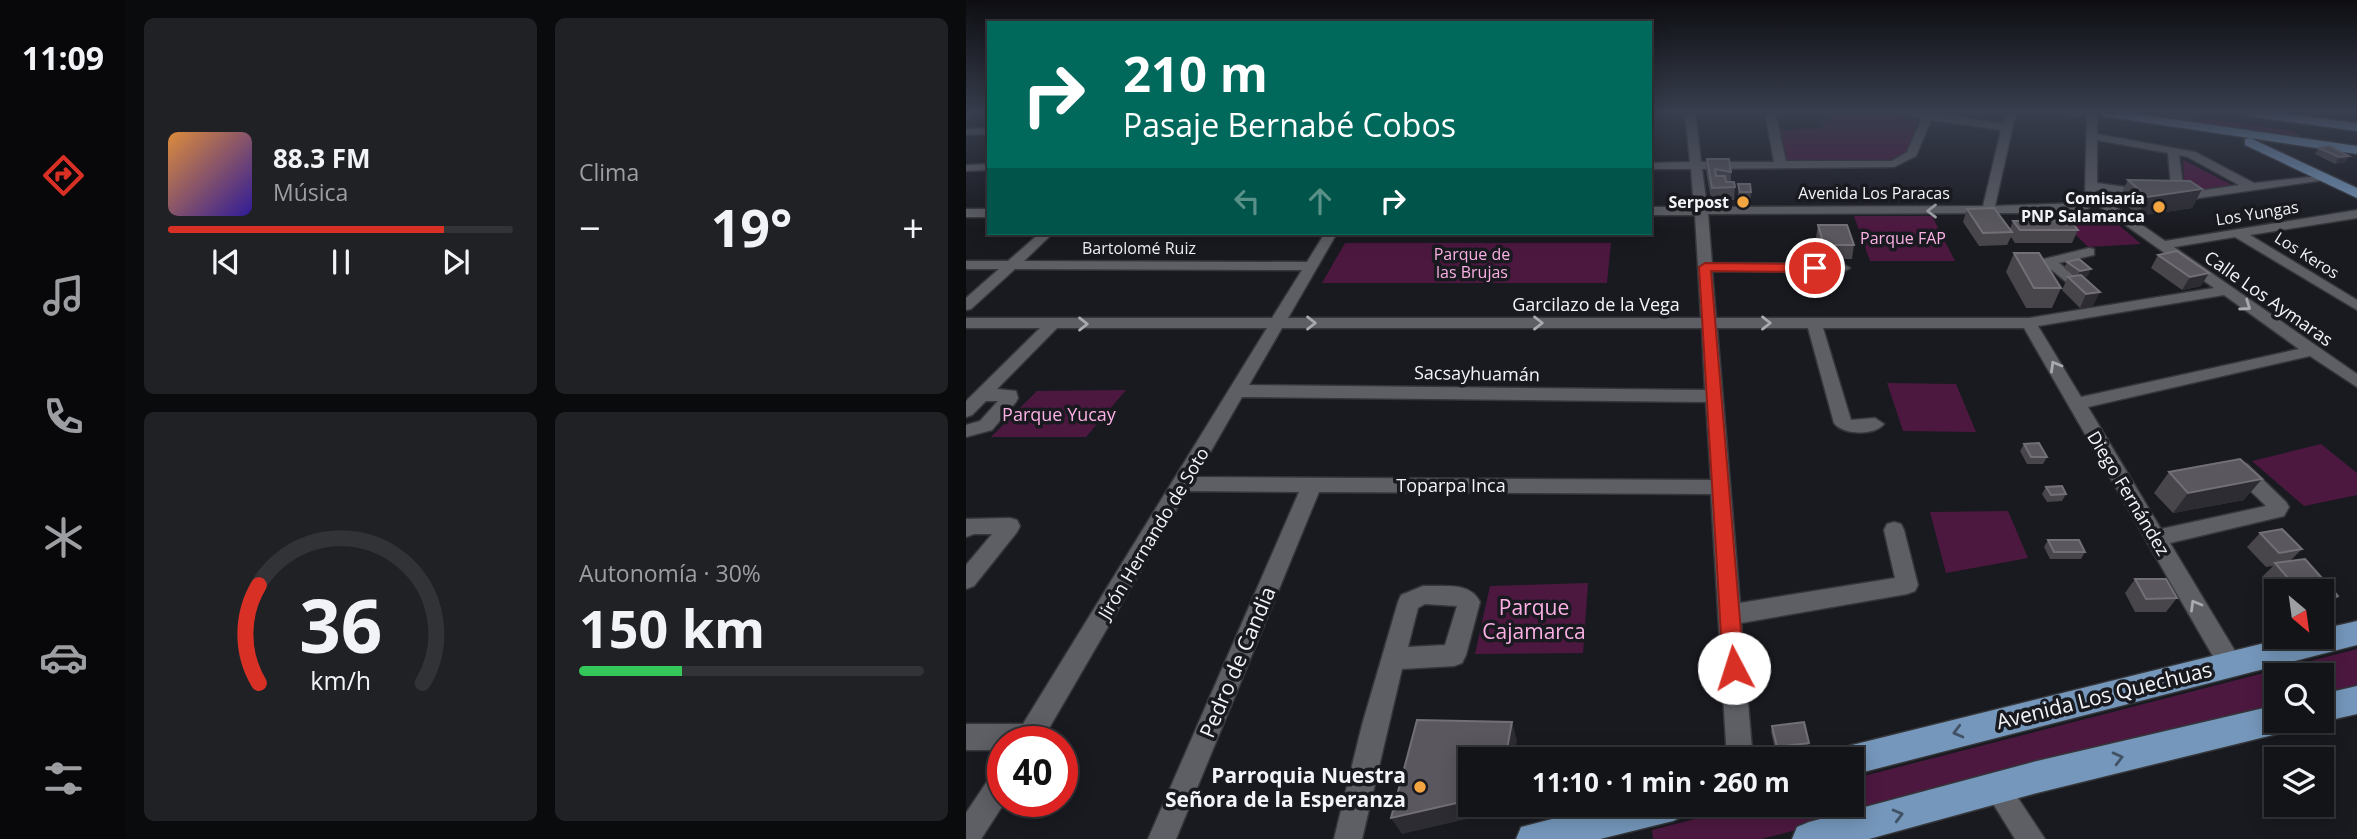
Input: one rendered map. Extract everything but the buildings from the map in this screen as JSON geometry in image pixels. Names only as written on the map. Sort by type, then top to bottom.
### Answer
[{"type":"main road","points":[[2270,151],[2357,194]]},
{"type":"main road","points":[[2287,158],[2288,151]]},
{"type":"main road","name":"Avenida Los Quechuas","points":[[1864,757],[2357,633]]},
{"type":"main road","points":[[2334,705],[2357,700]]},
{"type":"main road","points":[[1809,839],[2264,722]]},
{"type":"main road","points":[[1533,839],[1617,829],[1645,817]]},
{"type":"street","points":[[1694,151],[1701,211],[1739,747]]},
{"type":"street","points":[[1779,151],[1782,166]]},
{"type":"street","points":[[1652,166],[1879,165],[1905,160],[1913,151]]},
{"type":"street","points":[[1987,210],[2001,151]]},
{"type":"street","points":[[2092,151],[2091,190],[2165,197]]},
{"type":"street","points":[[2173,151],[2178,197],[2325,177]]},
{"type":"street","points":[[2177,151],[2203,159],[2250,186]]},
{"type":"street","points":[[966,168],[987,167]]},
{"type":"street","name":"Avenida Los Paracas","points":[[1652,211],[2073,209],[2084,206],[2091,190]]},
{"type":"street","name":"Calle Los Aymaras","points":[[2091,190],[2224,291],[2357,382]]},
{"type":"street","points":[[966,213],[987,213]]},
{"type":"street","name":"Los Yungas","points":[[2163,246],[2357,214]]},
{"type":"street","name":"Los Keros","points":[[2239,234],[2357,306]]},
{"type":"street","points":[[966,306],[1045,235]]},
{"type":"street","name":"Jirón Hernando de Soto","points":[[1036,726],[1239,391],[1330,235]]},
{"type":"street","points":[[2089,252],[2049,262],[2110,310]]},
{"type":"street","name":"Bartolomé Ruiz","points":[[966,265],[1311,266]]},
{"type":"street","points":[[1705,267],[1843,268]]},
{"type":"street","points":[[2322,285],[2336,285],[2357,296]]},
{"type":"street","name":"Garcilazo de la Vega","points":[[966,323],[2029,323],[2224,291]]},
{"type":"street","points":[[1814,323],[1843,423],[1849,426],[1875,424]]},
{"type":"street","name":"Diego Fernández","points":[[2029,323],[2230,664]]},
{"type":"street","points":[[966,411],[1052,324]]},
{"type":"street","points":[[2077,404],[2311,351]]},
{"type":"street","name":"Sacsayhuamán","points":[[1239,391],[1714,396]]},
{"type":"street","points":[[966,431],[986,426],[1010,398],[1010,395],[983,395]]},
{"type":"street","points":[[2156,538],[2277,511],[2275,502],[2233,462]]},
{"type":"street","name":"Toparpa Inca","points":[[1182,484],[1721,487]]},
{"type":"street","name":"Pedro de Candia","points":[[1162,839],[1312,485]]},
{"type":"street","points":[[966,580],[1010,526],[967,527]]},
{"type":"street","points":[[1729,615],[1907,585],[1894,530]]},
{"type":"street","points":[[1348,839],[1374,725],[1395,659]]},
{"type":"street","points":[[966,737],[987,738]]},
{"type":"street","points":[[1997,789],[2031,839]]},
{"type":"street","points":[[966,838],[987,805]]},
{"type":"green space","points":[[1785,151],[1906,151],[1883,161],[1867,163],[1787,162]]},
{"type":"green space","points":[[2183,160],[2234,186],[2185,194]]},
{"type":"green space","points":[[2107,215],[2141,244],[2088,247],[2057,216]]},
{"type":"green space","name":"Parque FAP","points":[[1854,216],[1932,216],[1955,261],[1870,261]]},
{"type":"green space","name":"Parque de las Brujas","points":[[1345,243],[1611,243],[1607,283],[1322,283]]},
{"type":"green space","points":[[1887,383],[1956,384],[1976,432],[1903,431]]},
{"type":"green space","name":"Parque Yucay","points":[[1126,390],[1086,437],[991,437],[1037,391]]},
{"type":"green space","points":[[2321,444],[2357,473],[2357,495],[2304,506],[2252,461]]},
{"type":"green space","points":[[2008,511],[2028,558],[1946,573],[1930,512]]},
{"type":"green space","name":"Parque Cajamarca","points":[[1588,583],[1583,653],[1475,654],[1490,586]]},
{"type":"green space","points":[[2357,649],[2357,688],[2334,693],[2334,663],[2303,663]]},
{"type":"green space","points":[[2264,673],[2264,711],[1864,813],[1864,776]]},
{"type":"green space","points":[[1702,817],[1848,817],[1761,839],[1653,839],[1652,830]]},
{"type":"place","name":"Serpost","points":[[1743,202]]},
{"type":"place","name":"Comisaría PNP Salamanca","points":[[2159,207]]},
{"type":"place","name":"Parroquia Nuestra Señora de la Esperanza","points":[[1420,787]]},
{"type":"route","points":[[1734,668],[1705,267],[1815,268]]}]
